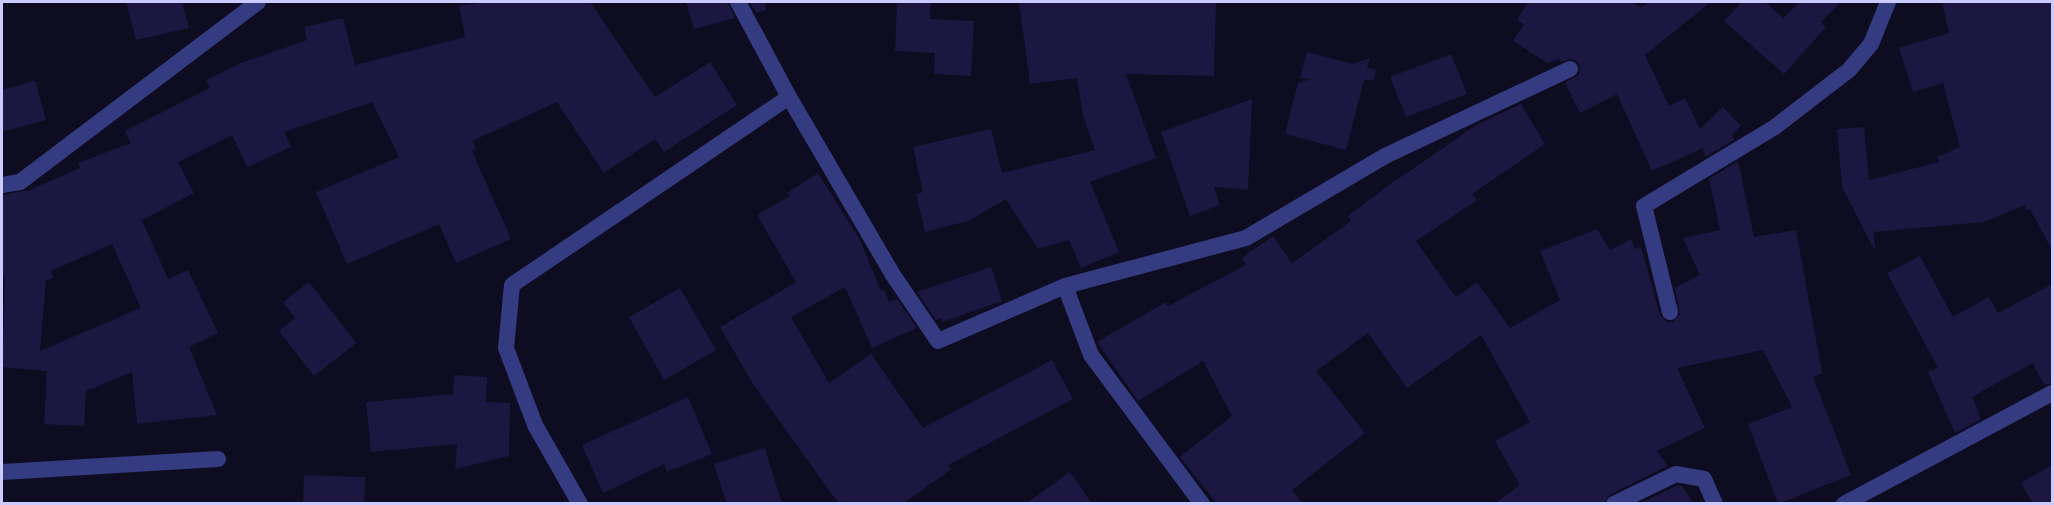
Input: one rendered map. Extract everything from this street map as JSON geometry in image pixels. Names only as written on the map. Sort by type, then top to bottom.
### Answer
[{"type":"street","points":[[2,185],[20,182],[258,2]]},
{"type":"street","points":[[738,2],[789,98],[893,275],[938,341],[1065,286],[1246,238],[1386,156],[1570,69]]},
{"type":"street","points":[[1670,312],[1644,206],[1775,128],[1849,69],[1871,44],[1888,2]]},
{"type":"street","points":[[580,504],[535,425],[506,348],[512,285],[789,98]]},
{"type":"street","points":[[1065,286],[1090,355],[1202,504]]},
{"type":"street","points":[[1844,504],[1866,499],[2052,393]]},
{"type":"street","points":[[2,472],[218,459]]},
{"type":"street","points":[[1614,504],[1676,474],[1704,479],[1715,504]]},
{"type":"building","points":[[126,2],[182,2],[189,28],[136,40]]},
{"type":"building","points":[[486,2],[590,2],[655,97],[710,62],[737,105],[664,152],[655,139],[604,173],[557,102],[472,141],[476,149],[472,151],[511,239],[456,263],[439,224],[347,264],[316,192],[399,157],[372,102],[284,132],[291,147],[247,167],[232,135],[178,162],[194,193],[142,220],[168,279],[188,270],[218,333],[189,347],[217,415],[137,424],[132,372],[86,391],[84,426],[44,424],[47,371],[2,367],[5,282],[2,267],[2,195],[30,190],[80,168],[78,163],[131,143],[125,131],[210,88],[206,80],[241,63],[307,40],[304,27],[343,18],[355,65],[465,37],[459,6]],"holes":[[[112,244],[141,308],[40,351],[46,280],[53,278],[51,271]]]},
{"type":"building","points":[[686,2],[728,2],[735,18],[694,29]]},
{"type":"building","points":[[750,2],[765,2],[766,10],[756,13]]},
{"type":"building","points":[[897,2],[931,2],[930,19],[974,21],[971,76],[934,74],[935,53],[895,51]]},
{"type":"building","points":[[1019,2],[1216,2],[1214,76],[1126,74],[1156,158],[1090,182],[1119,252],[1081,268],[1069,240],[1038,249],[1006,199],[968,221],[925,232],[916,194],[923,192],[913,147],[991,129],[1002,173],[1095,150],[1083,116],[1077,78],[1030,84]]},
{"type":"building","points":[[1528,2],[1631,2],[1641,7],[1648,2],[1711,2],[1645,55],[1669,106],[1685,98],[1700,129],[1723,107],[1741,126],[1732,134],[1734,140],[1705,157],[1703,148],[1652,171],[1617,94],[1580,113],[1565,83],[1579,74],[1580,65],[1570,59],[1561,62],[1559,59],[1547,63],[1513,41],[1524,24],[1517,20]]},
{"type":"building","points":[[1742,2],[1765,2],[1783,18],[1800,2],[1841,2],[1821,22],[1826,27],[1784,74],[1724,21]]},
{"type":"building","points":[[1942,2],[2052,2],[2052,250],[2030,209],[2026,210],[2025,205],[1984,222],[1874,232],[1875,251],[1842,187],[1837,129],[1864,127],[1869,180],[1939,162],[1937,157],[1960,147],[1943,83],[1913,92],[1899,48],[1949,33]]},
{"type":"building","points":[[1307,52],[1353,64],[1370,58],[1367,67],[1376,70],[1374,80],[1364,80],[1346,150],[1285,134],[1298,83],[1311,79],[1300,78]]},
{"type":"building","points":[[1451,54],[1467,94],[1406,117],[1390,77]]},
{"type":"building","points":[[35,81],[46,120],[2,132],[2,90]]},
{"type":"building","points":[[1252,99],[1248,190],[1214,187],[1220,205],[1190,216],[1161,132]]},
{"type":"building","points":[[1521,104],[1545,144],[1472,194],[1477,200],[1416,241],[1456,297],[1477,282],[1510,328],[1560,300],[1540,251],[1597,229],[1610,250],[1631,239],[1635,249],[1641,247],[1660,315],[1667,322],[1673,322],[1680,314],[1675,288],[1700,275],[1683,238],[1720,230],[1709,179],[1738,161],[1754,237],[1796,230],[1822,373],[1813,377],[1851,475],[1778,504],[1748,424],[1792,407],[1763,350],[1677,368],[1705,428],[1657,451],[1668,466],[1609,495],[1604,504],[1494,504],[1520,485],[1495,441],[1530,422],[1481,335],[1407,388],[1368,333],[1316,371],[1365,433],[1292,490],[1303,504],[1217,504],[1180,457],[1232,416],[1203,361],[1138,401],[1097,342],[1166,302],[1168,306],[1246,265],[1242,258],[1273,236],[1292,263],[1351,221],[1348,216],[1392,183],[1478,124]]},
{"type":"building","points":[[818,173],[860,240],[881,291],[884,289],[889,302],[897,299],[917,328],[872,348],[845,287],[791,317],[829,383],[871,354],[923,428],[1052,360],[1073,399],[948,465],[952,469],[902,504],[839,504],[753,384],[720,327],[796,282],[757,215],[790,196],[787,193]]},
{"type":"building","points":[[1920,256],[1953,317],[1989,297],[1998,313],[2052,284],[2052,383],[2044,385],[2033,363],[1972,397],[1981,419],[1955,433],[1928,372],[1938,368],[1887,273]]},
{"type":"building","points":[[991,267],[1002,301],[942,322],[941,318],[936,320],[917,292]]},
{"type":"building","points":[[309,282],[356,343],[314,376],[279,331],[295,318],[283,302]]},
{"type":"building","points":[[680,288],[716,350],[664,380],[629,317]]},
{"type":"building","points":[[454,375],[487,377],[486,402],[510,403],[509,456],[455,469],[457,444],[371,452],[366,402],[453,394]]},
{"type":"building","points":[[688,397],[712,454],[667,472],[664,464],[603,493],[582,445]]},
{"type":"building","points":[[765,448],[782,504],[727,504],[714,464]]},
{"type":"building","points":[[2052,465],[2052,504],[2033,504],[2021,483]]},
{"type":"building","points":[[1070,472],[1092,504],[1025,504]]},
{"type":"building","points":[[304,475],[365,477],[364,504],[303,504]]},
{"type":"building","points":[[1678,485],[1682,486],[1694,504],[1639,504]]}]
